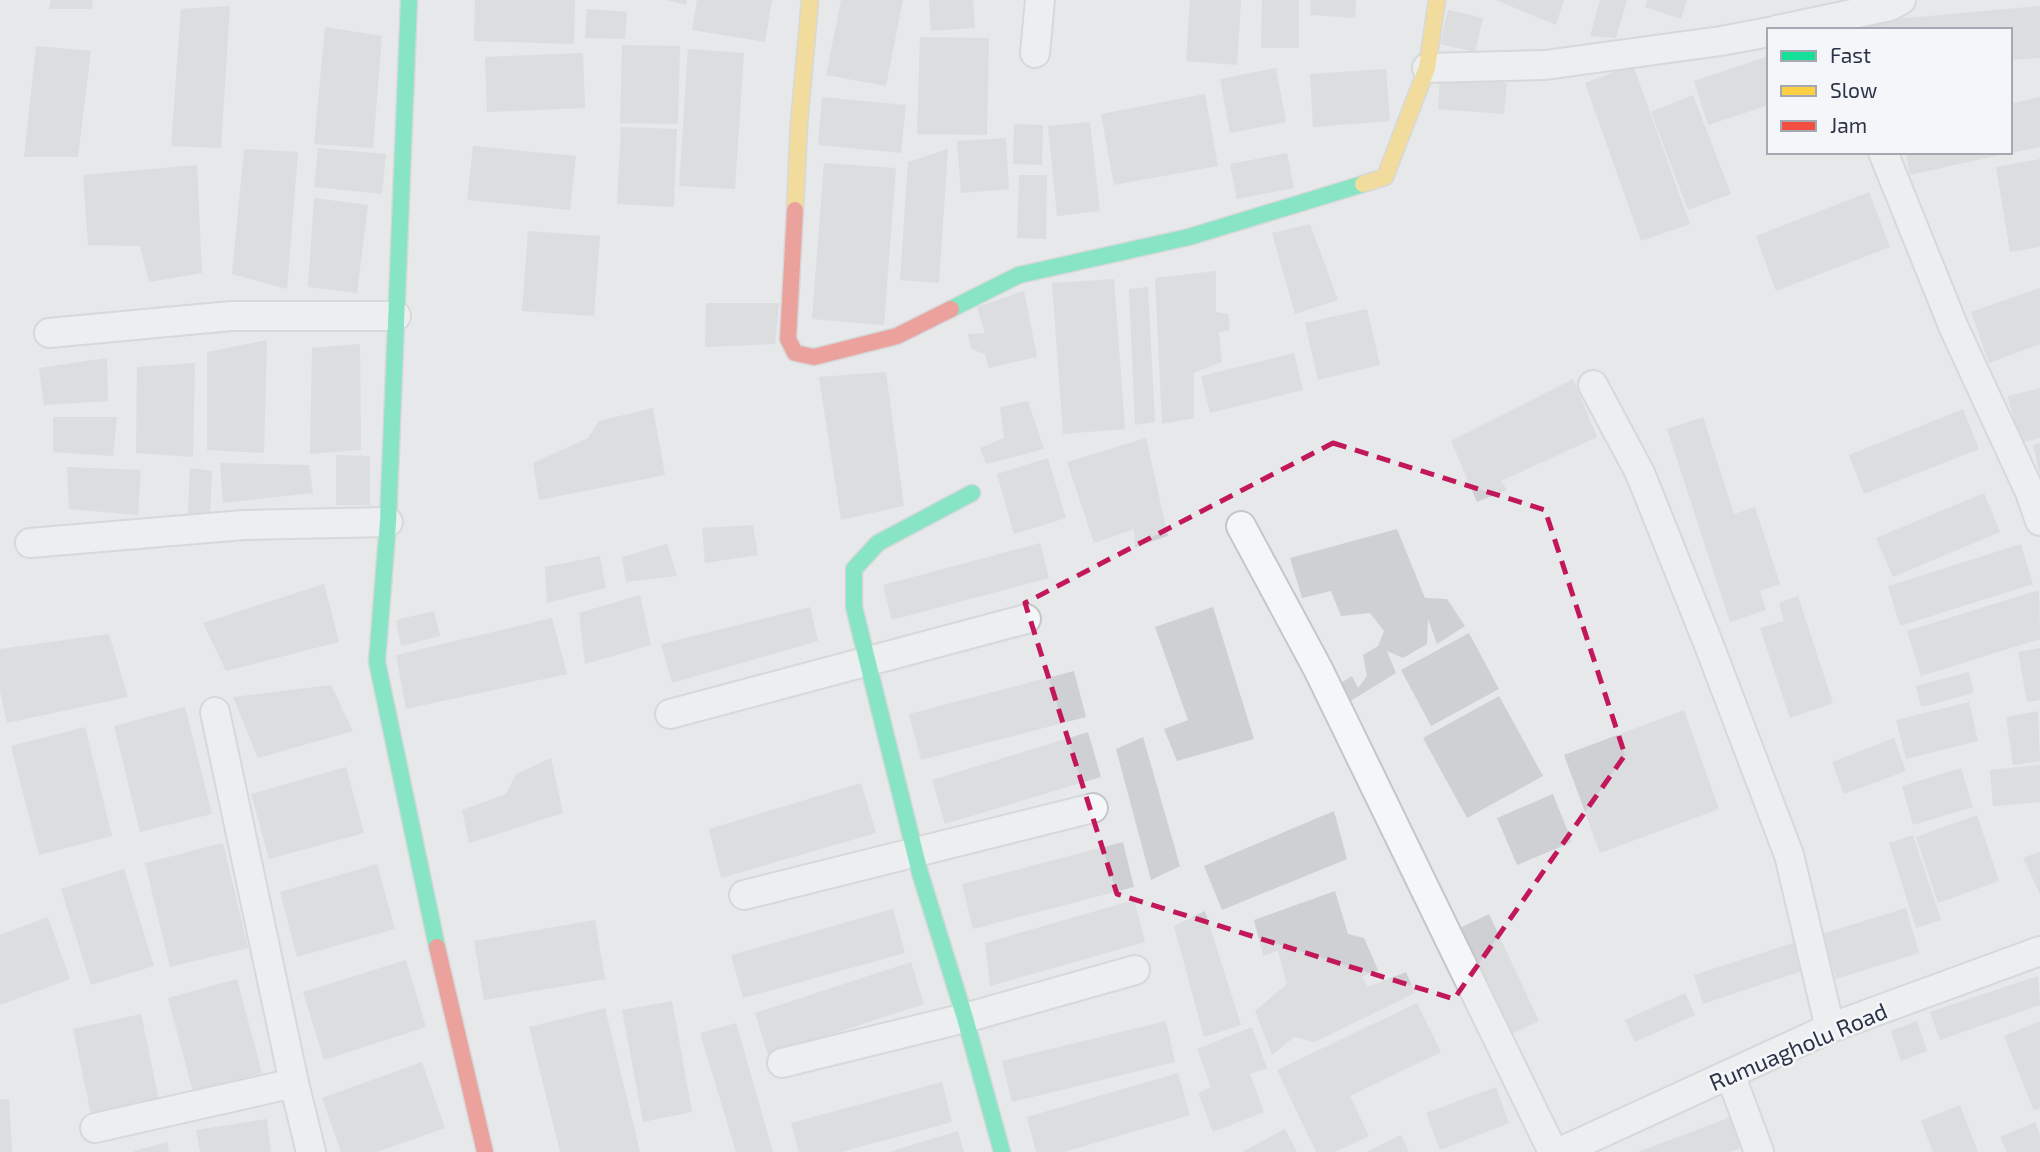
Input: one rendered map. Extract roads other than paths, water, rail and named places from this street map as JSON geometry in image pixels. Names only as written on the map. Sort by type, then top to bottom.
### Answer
[{"type":"street","points":[[409,0],[388,522],[377,662],[435,938],[485,1152]]},
{"type":"street","points":[[810,0],[799,124],[788,339],[794,352],[814,357],[897,336],[1019,275],[1189,237],[1385,177],[1427,68],[1437,0]]},
{"type":"street","points":[[1035,53],[1040,0]]},
{"type":"street","points":[[1797,28],[1836,24],[1901,0]]},
{"type":"street","points":[[1427,68],[1545,65],[1767,32]]},
{"type":"street","points":[[1884,154],[1954,328],[2040,521]]},
{"type":"street","points":[[49,333],[231,316],[396,316]]},
{"type":"street","points":[[1593,385],[1640,473],[1789,855],[1830,1028]]},
{"type":"street","points":[[972,493],[878,543],[854,569],[854,607],[915,852],[1002,1152]]},
{"type":"street","points":[[30,543],[244,525],[388,522]]},
{"type":"street","points":[[1241,526],[1318,669],[1553,1152]]},
{"type":"street","points":[[670,714],[1026,619]]},
{"type":"street","points":[[215,712],[293,1083],[311,1152]]},
{"type":"street","points":[[744,895],[1093,808]]},
{"type":"street","name":"Rumuagholu Road","points":[[1560,1152],[1830,1028],[2040,951]]},
{"type":"street","points":[[782,1063],[965,1018],[1135,970]]},
{"type":"street","points":[[1730,1074],[1759,1152]]},
{"type":"street","points":[[95,1128],[293,1083]]}]
